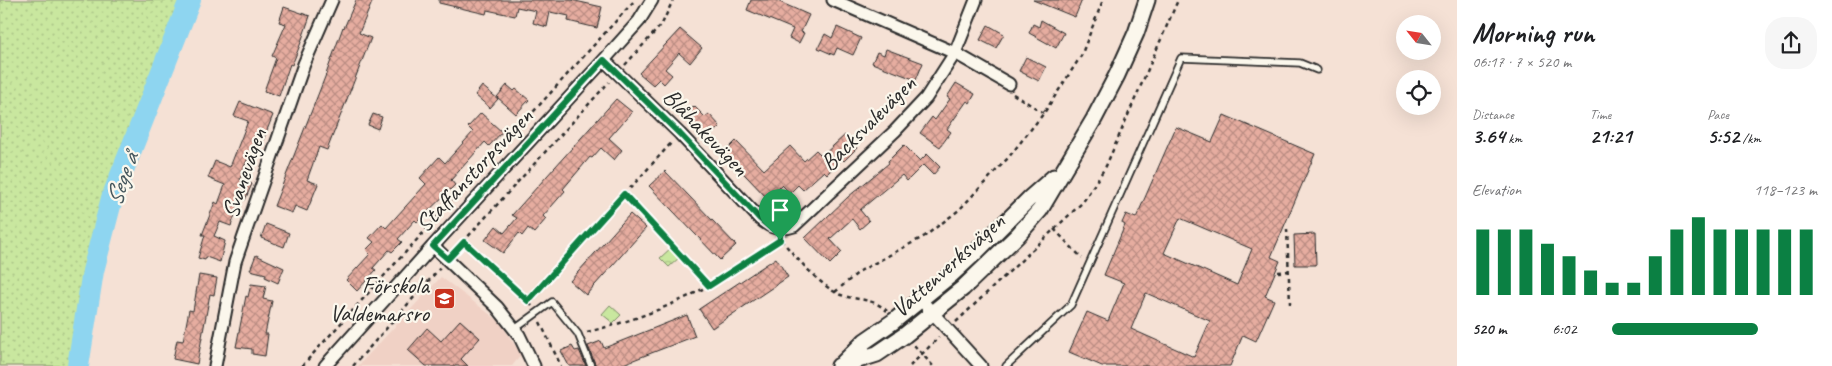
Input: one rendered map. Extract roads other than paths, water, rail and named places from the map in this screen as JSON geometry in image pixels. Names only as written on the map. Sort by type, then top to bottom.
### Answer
[{"type":"street","name":"Svanevägen","points":[[215,366],[235,262],[304,64],[332,0]]},
{"type":"street","points":[[833,0],[955,53],[1009,84]]},
{"type":"street","name":"Backsvalevägen","points":[[780,234],[794,226],[896,131],[926,98],[955,53],[976,0]]},
{"type":"street","name":"Vattenverksvägen","points":[[840,365],[876,354],[932,314],[963,288],[1017,236],[1040,210],[1117,75],[1136,33],[1147,0]]},
{"type":"street","name":"Staffanstorpsvägen","points":[[325,366],[639,21],[648,2]]},
{"type":"street","name":"Blåhakevägen","points":[[604,60],[680,134],[760,219],[780,234]]},
{"type":"street","name":"Vattenverksvägen","points":[[840,365],[865,341],[894,321],[977,252],[1029,199],[1061,171]]},
{"type":"street","points":[[433,246],[497,307],[514,329],[534,366]]},
{"type":"street","points":[[920,300],[981,366]]},
{"type":"lane","points":[[1006,366],[1071,305],[1181,58],[1300,63],[1317,70]]},
{"type":"lane","points":[[514,329],[552,302],[578,334],[592,366]]},
{"type":"waterway","name":"Sege å","points":[[78,366],[93,271],[112,198],[190,0]]},
{"type":"place","name":"Förskola Valdemarsro","points":[[445,299]]}]
